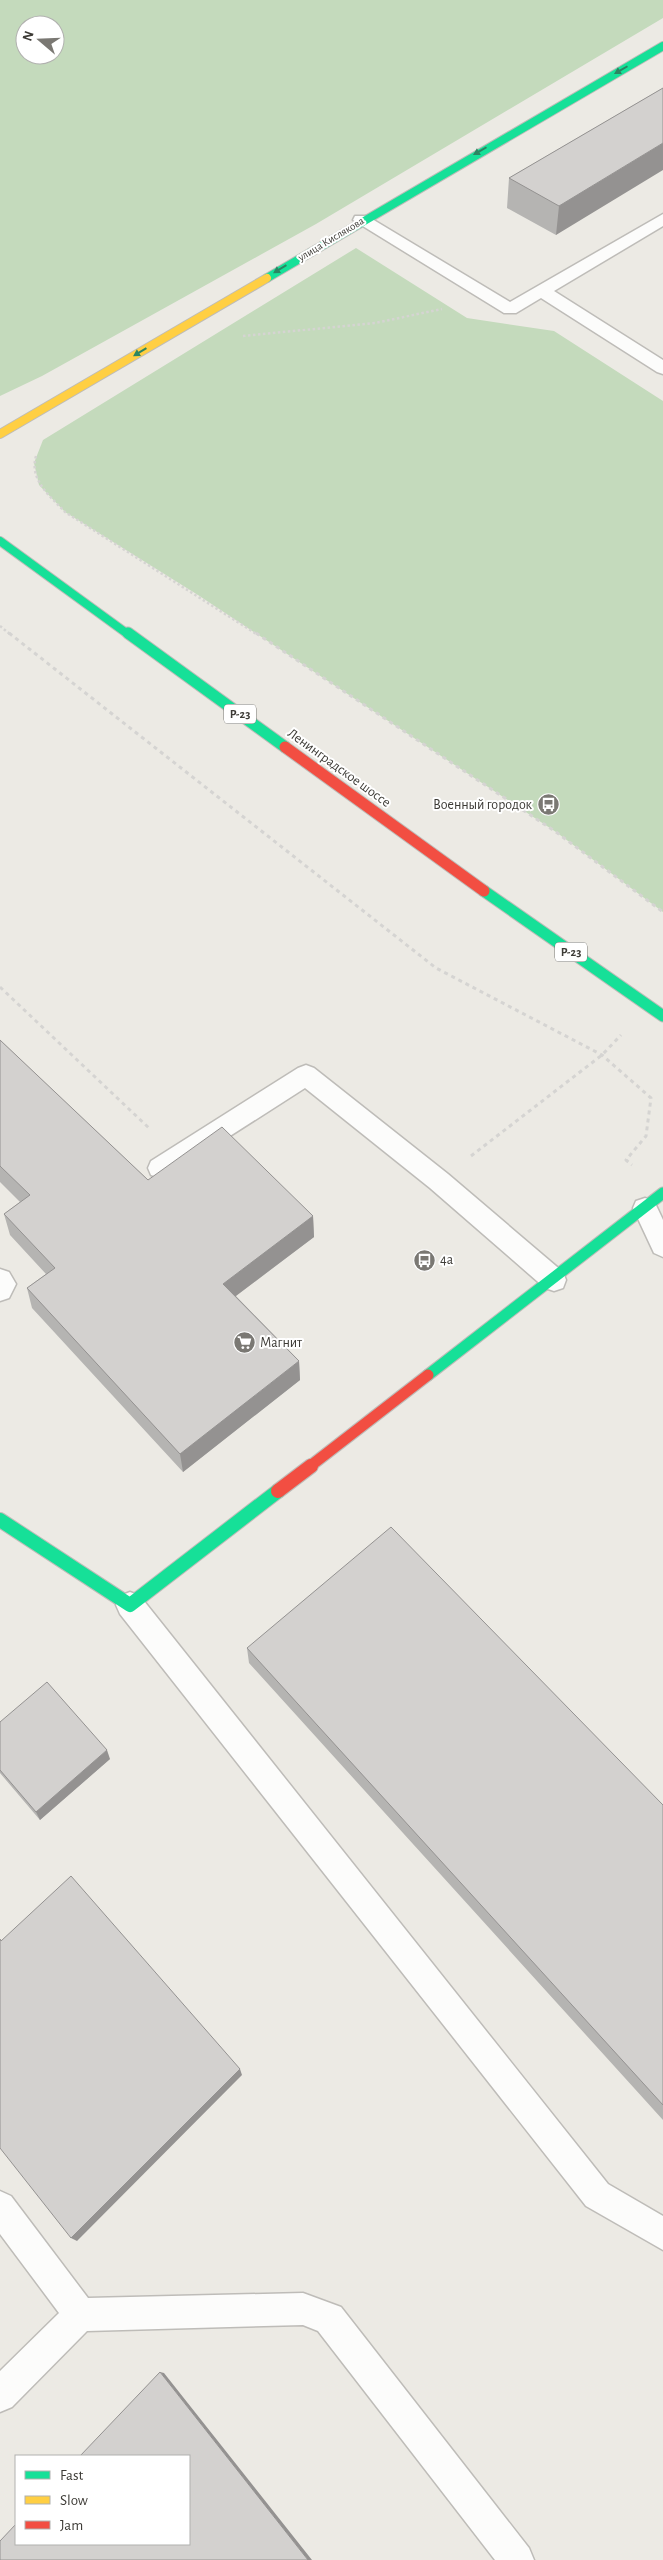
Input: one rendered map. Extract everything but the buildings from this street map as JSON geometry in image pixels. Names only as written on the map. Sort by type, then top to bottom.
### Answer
[{"type":"main road","name":"улица Кислякова","points":[[0,434],[362,220],[663,46]]},
{"type":"main road","name":"Ленинградское шоссе","points":[[0,541],[479,888],[663,1016]]},
{"type":"main road","points":[[0,1520],[130,1605],[554,1280],[656,1199]]},
{"type":"lane","points":[[362,220],[510,309],[663,219]]},
{"type":"lane","points":[[542,290],[663,368]]},
{"type":"lane","points":[[169,1162],[306,1075],[439,1181],[554,1280]]},
{"type":"lane","points":[[656,1199],[663,1246]]},
{"type":"lane","points":[[0,1280],[3,1284],[0,1290]]},
{"type":"lane","points":[[130,1605],[597,2195],[663,2234]]},
{"type":"lane","points":[[0,2207],[80,2315]]},
{"type":"lane","points":[[0,2394],[80,2315],[303,2309],[329,2319],[517,2560]]},
{"type":"path","points":[[237,336],[375,323],[492,298]]},
{"type":"path","points":[[37,455],[34,463],[39,485],[65,512],[198,594],[556,832],[663,912]]},
{"type":"path","points":[[0,626],[436,968],[602,1055],[651,1098],[646,1136],[626,1160],[656,1199]]},
{"type":"path","points":[[0,987],[169,1162]]},
{"type":"path","points":[[439,1181],[602,1055],[648,1006]]},
{"type":"green space","points":[[0,0],[663,0],[663,18],[316,224],[42,376],[0,396]]},
{"type":"green space","points":[[356,248],[467,318],[554,331],[663,401],[663,912],[556,832],[198,595],[65,512],[39,485],[34,463],[43,440]]},
{"type":"traffic: fast","points":[[267,278],[663,46]]},
{"type":"traffic: fast","points":[[0,541],[285,747]]},
{"type":"traffic: fast","points":[[484,891],[663,1016]]},
{"type":"traffic: fast","points":[[428,1375],[663,1193]]},
{"type":"traffic: fast","points":[[0,1520],[130,1605],[278,1491]]},
{"type":"traffic: slow","points":[[0,434],[267,278]]},
{"type":"traffic: jam","points":[[285,747],[484,891]]},
{"type":"traffic: jam","points":[[278,1491],[428,1375]]},
{"type":"place","name":"Военный городок","points":[[548,805]]},
{"type":"place","name":"4а","points":[[424,1260]]},
{"type":"place","name":"Магнит","points":[[244,1343]]}]
